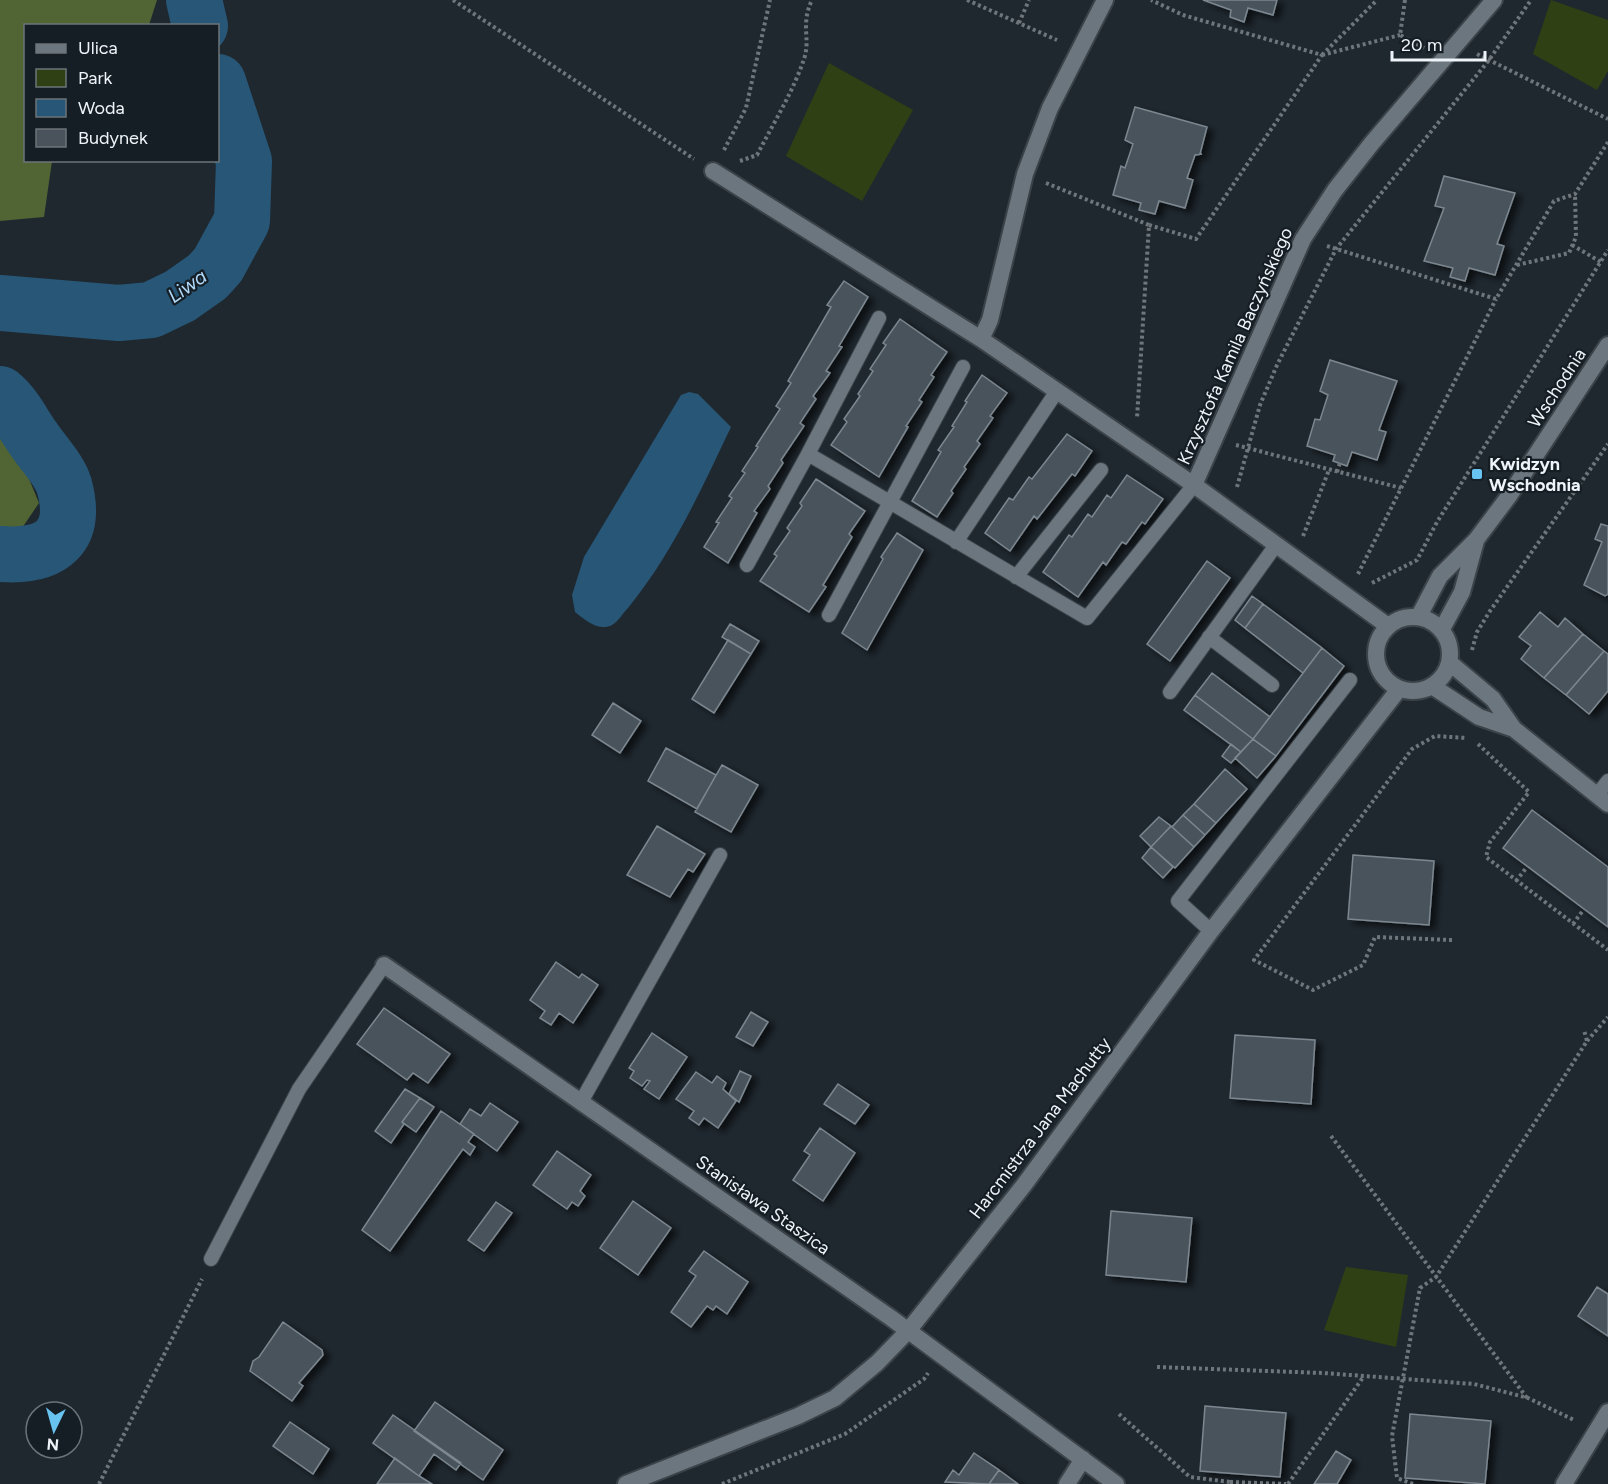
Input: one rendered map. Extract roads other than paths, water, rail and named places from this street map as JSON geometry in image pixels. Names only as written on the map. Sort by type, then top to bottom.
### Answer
[{"type":"street","points":[[981,339],[990,320],[1025,174],[1050,108],[1105,0]]},
{"type":"street","name":"Krzysztofa Kamila Baczyńskiego","points":[[1194,485],[1303,239],[1335,190],[1494,0]]},
{"type":"street","points":[[712,171],[981,339],[1194,485],[1388,626]]},
{"type":"street","name":"Wschodnia","points":[[1419,616],[1440,576],[1476,540],[1509,496],[1608,345]]},
{"type":"street","name":"Wschodnia","points":[[1442,629],[1462,592],[1476,540]]},
{"type":"street","points":[[1419,616],[1442,629],[1450,645],[1450,663],[1444,676],[1432,686],[1410,692],[1399,688],[1384,677],[1376,660],[1378,641],[1388,626],[1402,618],[1419,616]]},
{"type":"street","points":[[1450,663],[1492,699],[1514,729],[1603,800]]},
{"type":"street","points":[[1432,686],[1479,717],[1514,729]]},
{"type":"street","name":"Harcmistrza Jana Machutty","points":[[626,1484],[798,1416],[834,1398],[877,1363],[908,1331],[1024,1185],[1211,931],[1399,688]]},
{"type":"street","name":"Stanisława Staszica","points":[[384,964],[908,1331],[1116,1484]]},
{"type":"street","points":[[1564,1484],[1608,1412]]},
{"type":"street","points":[[1067,1484],[1083,1459]]},
{"type":"lane","points":[[747,565],[879,318]]},
{"type":"lane","points":[[829,615],[963,367]]},
{"type":"lane","points":[[956,542],[1057,391]]},
{"type":"lane","points":[[808,454],[1087,618],[1194,485]]},
{"type":"lane","points":[[1016,577],[1101,470]]},
{"type":"lane","points":[[1170,692],[1276,545]]},
{"type":"lane","points":[[1209,638],[1272,685]]},
{"type":"lane","points":[[1211,931],[1178,900],[1350,680]]},
{"type":"lane","points":[[1603,800],[1608,781]]},
{"type":"lane","points":[[581,1102],[720,855]]},
{"type":"lane","points":[[211,1259],[299,1089],[384,964]]},
{"type":"water","points":[[689,392],[698,394],[731,427],[685,521],[644,587],[614,624],[602,627],[592,624],[575,612],[572,595],[584,557],[681,395]]},
{"type":"waterway","name":"Liwa","points":[[194,0],[200,24]]},
{"type":"waterway","name":"Liwa","points":[[0,303],[119,313],[151,310],[180,296],[207,277],[218,265],[242,221],[244,161],[219,85]]},
{"type":"waterway","name":"Liwa","points":[[0,394],[14,409],[58,473],[64,485],[68,503],[64,531],[56,541],[46,548],[33,552],[0,554]]},
{"type":"place","name":"Kwidzyn Wschodnia","points":[[1477,474]]}]
